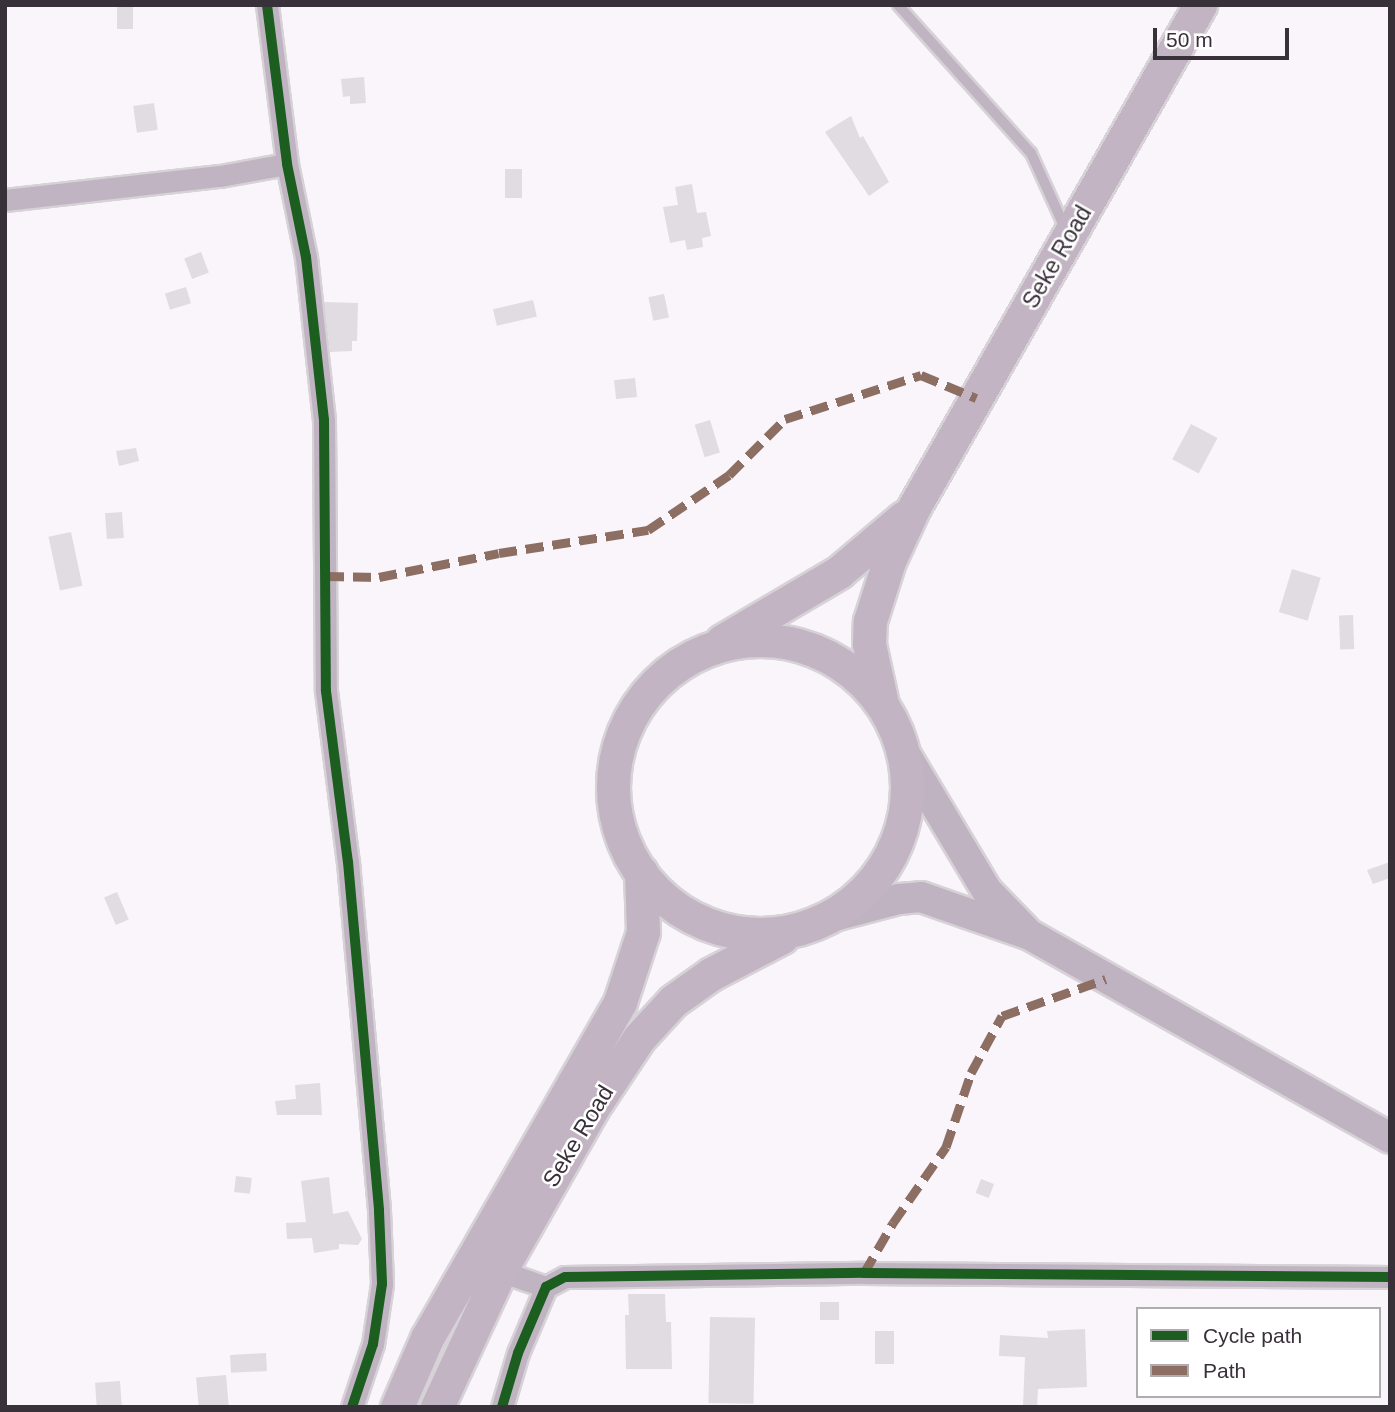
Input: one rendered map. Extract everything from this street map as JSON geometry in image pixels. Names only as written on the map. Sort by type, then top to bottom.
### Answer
[{"type":"main road","name":"Seke Road","points":[[913,509],[1200,5]]},
{"type":"main road","points":[[707,650],[839,572],[913,509]]},
{"type":"main road","points":[[883,706],[869,644],[870,621],[889,561],[913,509]]},
{"type":"main road","name":"Seke Road","points":[[437,1407],[500,1271],[592,1109],[639,1038],[673,1001],[710,974],[793,931],[834,916],[860,896],[881,872],[896,844],[905,813],[907,781],[902,749],[883,706],[862,681],[844,667],[805,647],[772,640],[739,641],[707,650],[681,663],[658,681],[639,704],[625,731],[616,759],[614,789],[617,818],[626,846],[641,872],[667,900],[708,925],[736,933],[765,935],[793,931]]},
{"type":"main road","name":"Seke Road","points":[[397,1407],[427,1338],[620,1002],[643,932],[641,872]]},
{"type":"street","points":[[267,5],[287,164],[306,257],[324,420],[326,691],[348,862],[379,1211],[382,1284],[373,1344],[352,1407]]},
{"type":"street","points":[[5,200],[220,176],[287,164]]},
{"type":"street","points":[[902,749],[987,891],[1030,935]]},
{"type":"street","points":[[834,916],[921,897],[1030,935],[1390,1138]]},
{"type":"street","points":[[500,1271],[546,1287]]},
{"type":"street","points":[[502,1407],[518,1353],[546,1287],[565,1277],[864,1273],[1390,1278]]},
{"type":"lane","points":[[898,5],[1031,153],[1069,237]]},
{"type":"building","points":[[117,5],[133,5],[133,29],[117,29]]},
{"type":"building","points":[[364,77],[366,103],[350,104],[350,96],[343,97],[341,79]]},
{"type":"building","points":[[154,103],[158,130],[137,133],[133,106]]},
{"type":"building","points":[[851,116],[860,138],[863,136],[889,182],[869,196],[825,132]]},
{"type":"building","points":[[505,169],[522,169],[522,198],[505,198]]},
{"type":"building","points":[[692,184],[697,213],[706,212],[711,236],[702,238],[703,247],[687,250],[685,240],[670,243],[663,207],[678,205],[675,187]]},
{"type":"building","points":[[201,252],[209,273],[192,279],[184,258]]},
{"type":"building","points":[[186,287],[191,303],[170,310],[165,293]]},
{"type":"building","points":[[664,294],[669,317],[653,321],[648,297]]},
{"type":"building","points":[[533,300],[537,317],[497,326],[493,309]]},
{"type":"building","points":[[324,302],[358,303],[357,341],[352,341],[352,351],[330,352]]},
{"type":"building","points":[[635,378],[637,397],[616,399],[614,380]]},
{"type":"building","points":[[710,420],[720,453],[705,457],[695,425]]},
{"type":"building","points":[[1191,424],[1217,438],[1199,473],[1172,459]]},
{"type":"building","points":[[136,448],[139,461],[119,466],[116,451]]},
{"type":"building","points":[[122,512],[124,538],[107,539],[105,513]]},
{"type":"building","points":[[71,532],[82,586],[60,591],[49,537]]},
{"type":"building","points":[[1292,569],[1321,578],[1308,621],[1279,612]]},
{"type":"building","points":[[1339,615],[1353,615],[1354,649],[1340,649]]},
{"type":"building","points":[[1390,862],[1390,878],[1373,884],[1367,870]]},
{"type":"building","points":[[117,892],[129,920],[116,925],[104,897]]},
{"type":"building","points":[[320,1083],[322,1115],[277,1115],[275,1101],[296,1099],[295,1085]]},
{"type":"building","points":[[236,1176],[252,1178],[250,1194],[234,1192]]},
{"type":"building","points":[[329,1177],[333,1214],[348,1211],[362,1239],[358,1245],[339,1244],[339,1249],[314,1253],[312,1238],[287,1239],[286,1223],[306,1222],[301,1181]]},
{"type":"building","points":[[981,1179],[994,1184],[989,1198],[976,1193]]},
{"type":"building","points":[[628,1294],[665,1294],[666,1322],[671,1322],[672,1369],[626,1369],[625,1315],[629,1315]]},
{"type":"building","points":[[820,1302],[839,1302],[839,1320],[820,1320]]},
{"type":"building","points":[[710,1317],[755,1318],[753,1404],[708,1403]]},
{"type":"building","points":[[1085,1329],[1087,1387],[1038,1389],[1037,1407],[1023,1407],[1025,1357],[999,1356],[1000,1335],[1048,1338],[1047,1331]]},
{"type":"building","points":[[875,1331],[894,1331],[894,1364],[875,1364]]},
{"type":"building","points":[[266,1353],[267,1371],[231,1373],[230,1355]]},
{"type":"building","points":[[226,1375],[229,1407],[199,1407],[196,1378]]},
{"type":"building","points":[[120,1381],[122,1407],[97,1407],[95,1383]]},
{"type":"marked path","points":[[326,576],[379,577],[499,553],[648,530],[729,475],[785,419],[921,375],[976,398]]},
{"type":"marked path","points":[[864,1273],[893,1223],[946,1147],[971,1073],[1002,1016],[1106,979]]},
{"type":"cycle path","points":[[267,5],[287,164],[306,257],[324,420],[326,691],[348,862],[379,1211],[382,1284],[373,1344],[352,1407]]},
{"type":"cycle path","points":[[502,1407],[518,1353],[546,1287],[565,1277],[864,1273],[1390,1277]]}]
